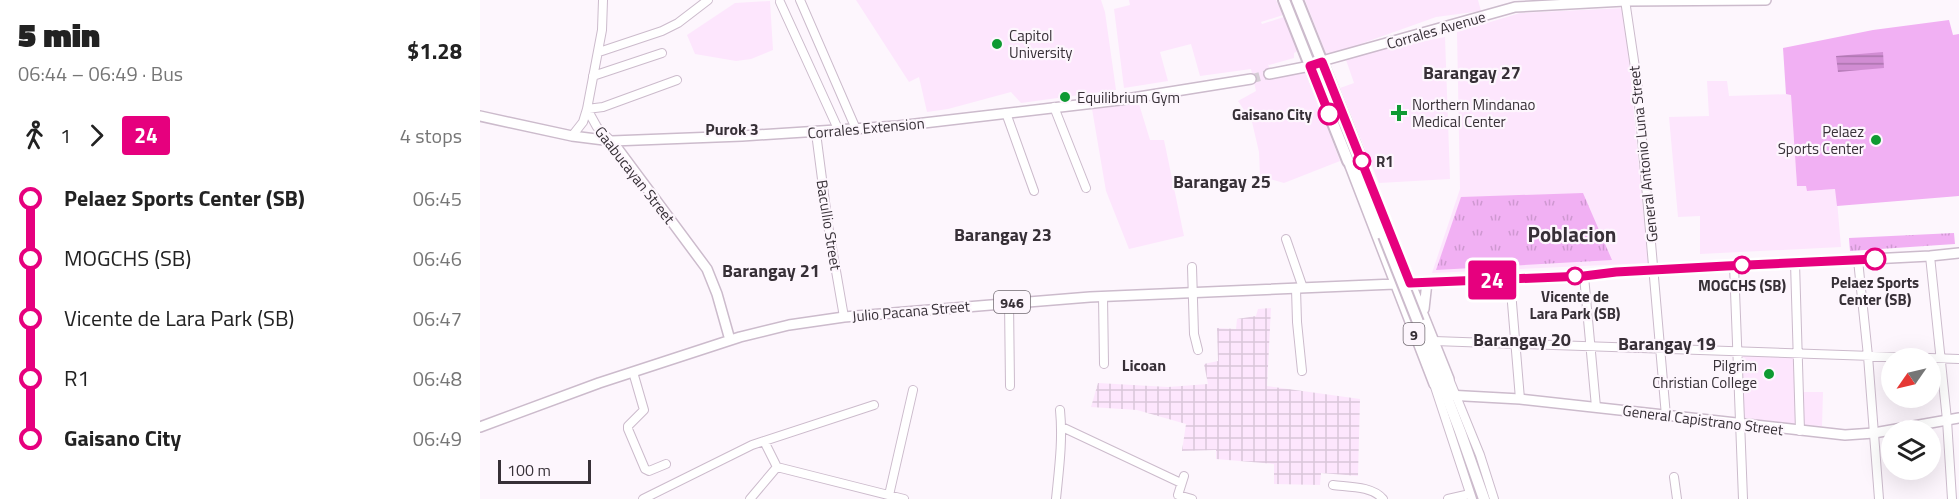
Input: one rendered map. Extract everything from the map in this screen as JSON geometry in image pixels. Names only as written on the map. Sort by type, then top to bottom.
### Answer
[{"type":"highway","name":"9","points":[[1284,0],[1348,161],[1361,178],[1452,395],[1484,499]]},
{"type":"highway","name":"9","points":[[1297,0],[1360,157],[1361,178]]},
{"type":"main road","name":"Corrales Avenue","points":[[1310,66],[1512,8],[1557,2],[1767,0]]},
{"type":"main road","points":[[1269,74],[1310,66]]},
{"type":"main road","name":"Corrales Extension","points":[[480,116],[572,136],[612,141],[816,133],[1006,113],[1251,79]]},
{"type":"main road","name":"Gaabucayan Street","points":[[612,141],[706,269],[717,294],[730,340]]},
{"type":"main road","name":"9","points":[[1360,157],[1410,283],[1420,318],[1434,341],[1449,379],[1452,395]]},
{"type":"main road","name":"9","points":[[1348,161],[1434,384],[1452,395]]},
{"type":"main road","name":"Julio Pacana Street","points":[[480,427],[730,340],[789,325],[844,318],[1009,302],[1103,296],[1584,276],[1959,253]]},
{"type":"main road","points":[[1420,318],[1427,282]]},
{"type":"main road","name":"General Capistrano Street","points":[[1452,395],[1520,399],[1845,435],[1874,433],[1959,418]]},
{"type":"street","name":"Gaabucayan Street","points":[[603,0],[602,30],[587,109],[597,127],[612,141]]},
{"type":"street","points":[[598,52],[662,31],[678,23],[708,0]]},
{"type":"street","points":[[800,0],[856,129]]},
{"type":"street","name":"General Antonio Luna Street","points":[[1625,0],[1637,81],[1666,416]]},
{"type":"street","points":[[780,2],[839,131]]},
{"type":"street","points":[[593,76],[662,53]]},
{"type":"street","points":[[572,136],[583,123],[587,109],[603,106],[677,80]]},
{"type":"street","points":[[1054,107],[1086,188]]},
{"type":"street","points":[[1006,113],[1034,191]]},
{"type":"street","name":"Bacullio Street","points":[[816,133],[826,215],[844,318]]},
{"type":"street","points":[[1286,239],[1299,288],[1297,322],[1302,371]]},
{"type":"street","points":[[1930,256],[1939,348]]},
{"type":"street","points":[[1858,260],[1879,499]]},
{"type":"street","points":[[1795,263],[1800,431]]},
{"type":"street","points":[[1734,265],[1743,499]]},
{"type":"street","points":[[1192,267],[1194,334],[1198,350]]},
{"type":"street","points":[[1584,276],[1596,407]]},
{"type":"street","points":[[1510,279],[1520,399]]},
{"type":"street","points":[[1103,296],[1104,364]]},
{"type":"street","points":[[1009,302],[1010,386]]},
{"type":"street","points":[[1434,341],[1881,356]]},
{"type":"street","points":[[1941,358],[1959,359]]},
{"type":"street","points":[[1941,367],[1952,499]]},
{"type":"street","points":[[633,372],[644,410],[628,426],[628,429],[645,469],[649,471],[666,465]]},
{"type":"street","points":[[1434,384],[1471,497],[1448,499]]},
{"type":"street","points":[[890,495],[913,390]]},
{"type":"street","points":[[1452,395],[1480,455],[1494,499]]},
{"type":"street","points":[[643,499],[752,445],[874,405]]},
{"type":"street","points":[[1056,499],[1062,427],[1060,410]]},
{"type":"street","points":[[1062,427],[1182,479],[1178,495],[1192,499]]},
{"type":"street","points":[[764,441],[777,467],[904,499]]},
{"type":"street","points":[[750,499],[777,467]]},
{"type":"street","points":[[1674,477],[1677,499]]},
{"type":"street","points":[[1333,485],[1371,490],[1383,499]]},
{"type":"shaded area","name":"Capitol University","points":[[856,0],[1101,0],[1105,12],[1116,90],[1021,103],[1011,92],[948,109],[927,112],[919,77],[909,82]]},
{"type":"shaded area","points":[[1129,0],[1276,0],[1283,15],[1261,22],[1262,24],[1284,17],[1298,51],[1294,53],[1294,58],[1268,64],[1273,79],[1306,72],[1340,161],[1284,183],[1260,176],[1259,152],[1252,122],[1238,101],[1256,91],[1251,69],[1200,76],[1191,44],[1160,52],[1168,81],[1124,88],[1114,9],[1130,5]]},
{"type":"shaded area","points":[[1305,0],[1478,0],[1481,11],[1436,17],[1327,56]]},
{"type":"shaded area","points":[[770,1],[773,50],[751,59],[736,61],[695,54],[687,35],[735,3]]},
{"type":"shaded area","points":[[1624,8],[1648,263],[1432,273],[1460,189],[1457,32],[1520,13]]},
{"type":"shaded area","name":"Northern Mindanao Medical Center","points":[[1445,37],[1450,179],[1379,183],[1340,88],[1354,83],[1345,57]]},
{"type":"shaded area","points":[[1883,52],[1884,68],[1838,72],[1836,56]]},
{"type":"shaded area","points":[[1707,81],[1727,81],[1729,96],[1791,94],[1797,186],[1807,186],[1808,191],[1836,189],[1841,247],[1700,254],[1700,216],[1678,217],[1669,117],[1709,116]]},
{"type":"shaded area","points":[[1139,104],[1150,140],[1164,140],[1184,236],[1129,249],[1106,191],[1092,109]]},
{"type":"shaded area","points":[[1271,308],[1267,386],[1360,399],[1358,476],[1321,473],[1320,485],[1274,484],[1274,464],[1216,459],[1216,450],[1182,451],[1186,424],[1137,410],[1091,407],[1098,383],[1168,387],[1208,384],[1204,364],[1218,361],[1217,328],[1236,329],[1237,319],[1256,316],[1258,309]]},
{"type":"shaded area","name":"Pilgrim Christian College","points":[[1741,356],[1795,356],[1796,392],[1823,392],[1822,426],[1742,422]]},
{"type":"green space","name":"Pelaez Sports Center","points":[[1949,20],[1953,35],[1959,34],[1959,196],[1837,206],[1835,189],[1807,191],[1806,186],[1797,186],[1791,95],[1786,94],[1783,48],[1873,30]]},
{"type":"green space","points":[[1583,193],[1612,260],[1436,270],[1461,197]]},
{"type":"green space","points":[[1954,233],[1955,244],[1850,251],[1849,238]]},
{"type":"tunnel","points":[[1251,79],[1269,74]]},
{"type":"bus line","name":"24","points":[[1329,114],[1310,66],[1322,62],[1410,283],[1584,276],[1616,272],[1875,259]]},
{"type":"place","name":"Capitol University","points":[[997,44]]},
{"type":"place","name":"Equilibrium Gym","points":[[1065,97]]},
{"type":"place","name":"Northern Mindanao Medical Center","points":[[1399,113]]},
{"type":"place","name":"Gaisano City","points":[[1329,114]]},
{"type":"place","name":"Pelaez Sports Center","points":[[1876,140]]},
{"type":"place","name":"R1","points":[[1362,161]]},
{"type":"place","name":"Pelaez Sports Center (SB)","points":[[1875,259]]},
{"type":"place","name":"MOGCHS (SB)","points":[[1742,265]]},
{"type":"place","name":"Vicente de Lara Park (SB)","points":[[1575,276]]},
{"type":"place","name":"Pilgrim Christian College","points":[[1769,374]]},
{"type":"district","name":"Barangay 27","points":[[1472,72]]},
{"type":"district","name":"Purok 3","points":[[732,129]]},
{"type":"district","name":"Barangay 25","points":[[1222,181]]},
{"type":"district","name":"Barangay 23","points":[[1003,234]]},
{"type":"district","name":"Poblacion","points":[[1572,234]]},
{"type":"district","name":"Barangay 21","points":[[771,270]]},
{"type":"district","name":"Barangay 20","points":[[1522,339]]},
{"type":"district","name":"Barangay 19","points":[[1667,343]]},
{"type":"district","name":"Licoan","points":[[1144,365]]}]
